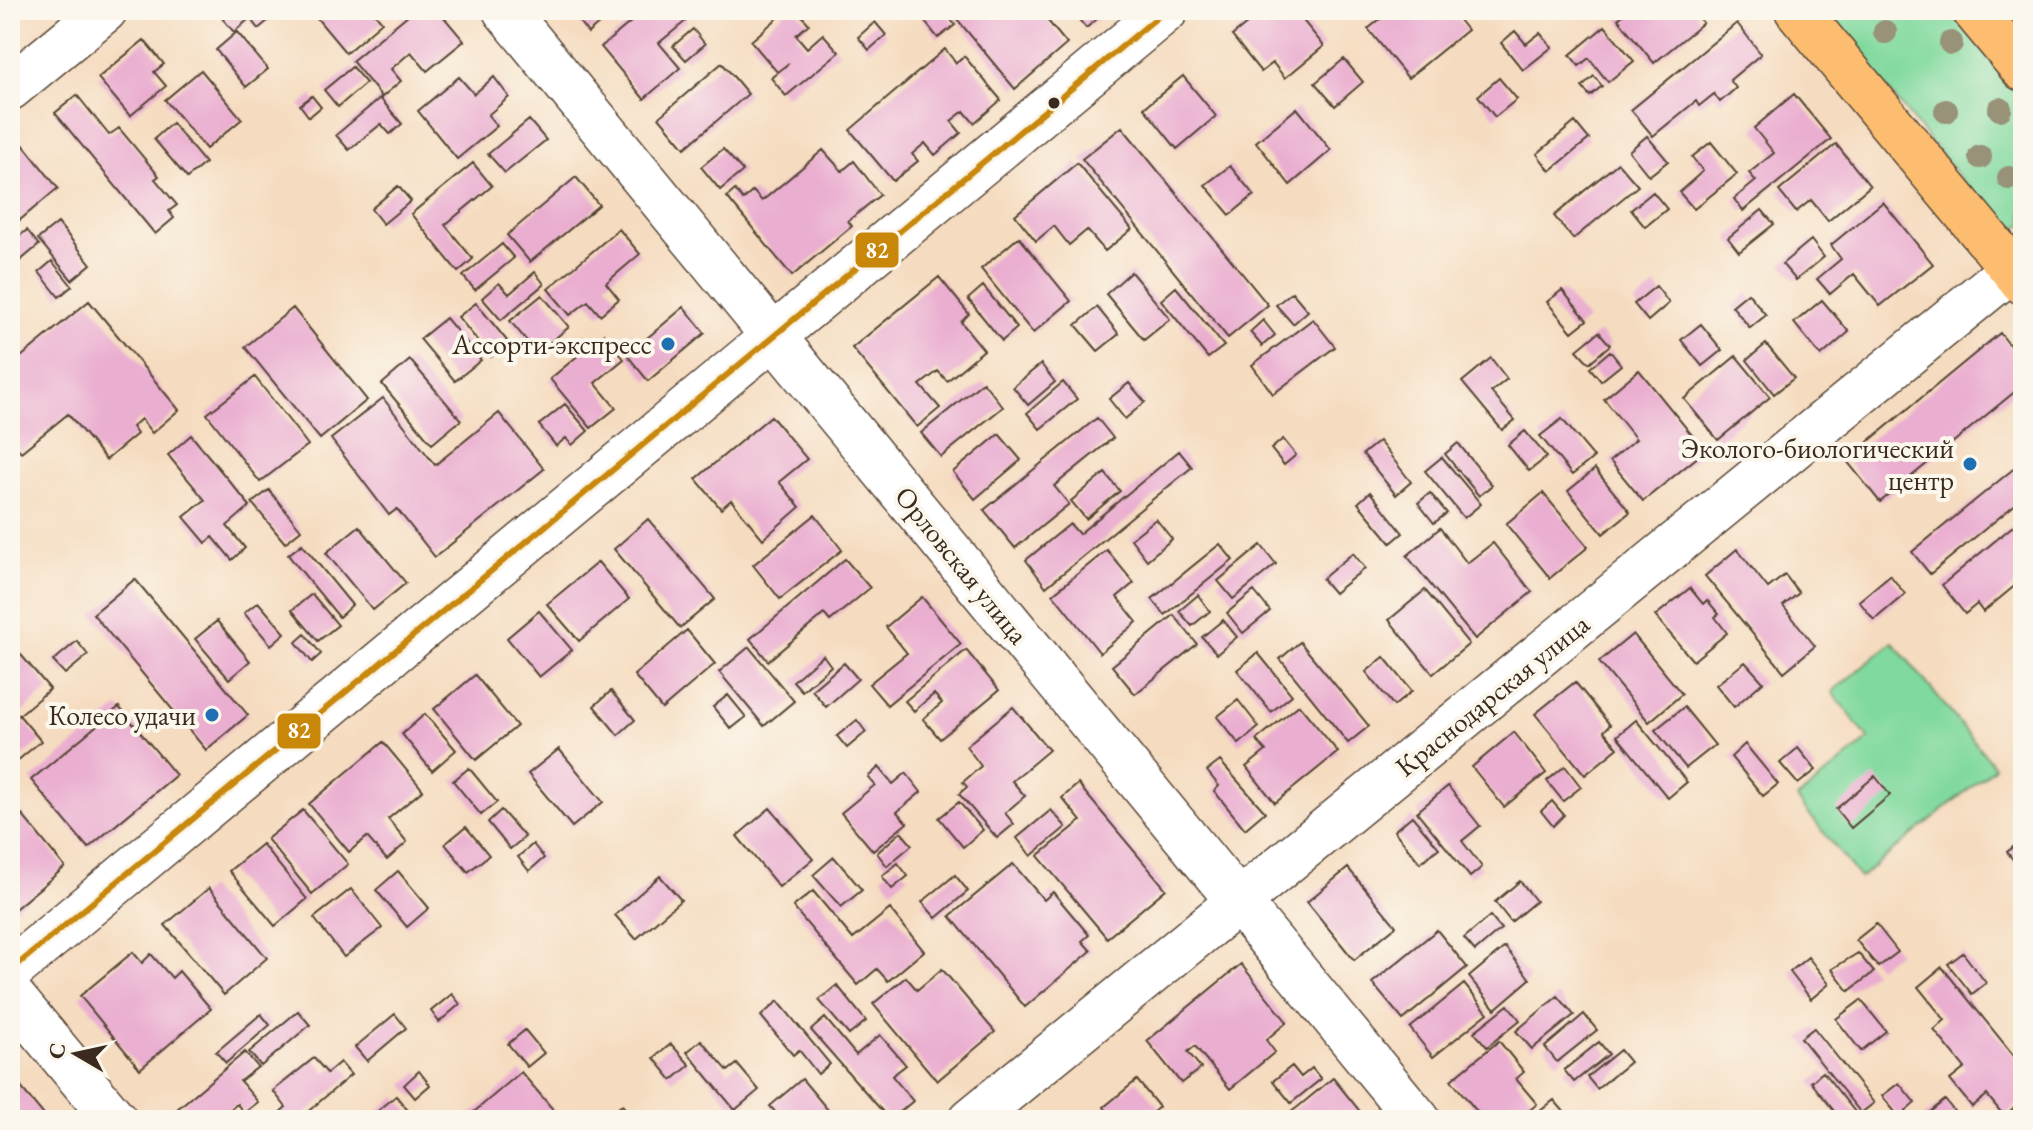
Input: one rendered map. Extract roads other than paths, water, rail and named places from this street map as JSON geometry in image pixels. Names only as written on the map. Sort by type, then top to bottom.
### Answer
[{"type":"main road","points":[[1797,10],[2020,270]]},
{"type":"main road","points":[[1974,10],[2023,69]]},
{"type":"street","points":[[10,88],[105,10]]},
{"type":"street","name":"Орловская улица","points":[[505,10],[1418,1120]]},
{"type":"street","points":[[10,971],[1166,10]]},
{"type":"street","name":"Краснодарская улица","points":[[971,1120],[2020,270]]},
{"type":"street","points":[[10,994],[115,1120]]},
{"type":"place","name":"Ассорти-экспресс","points":[[668,344]]},
{"type":"place","name":"Эколого-биологический центр","points":[[1970,464]]},
{"type":"place","name":"Колесо удачи","points":[[212,715]]}]
